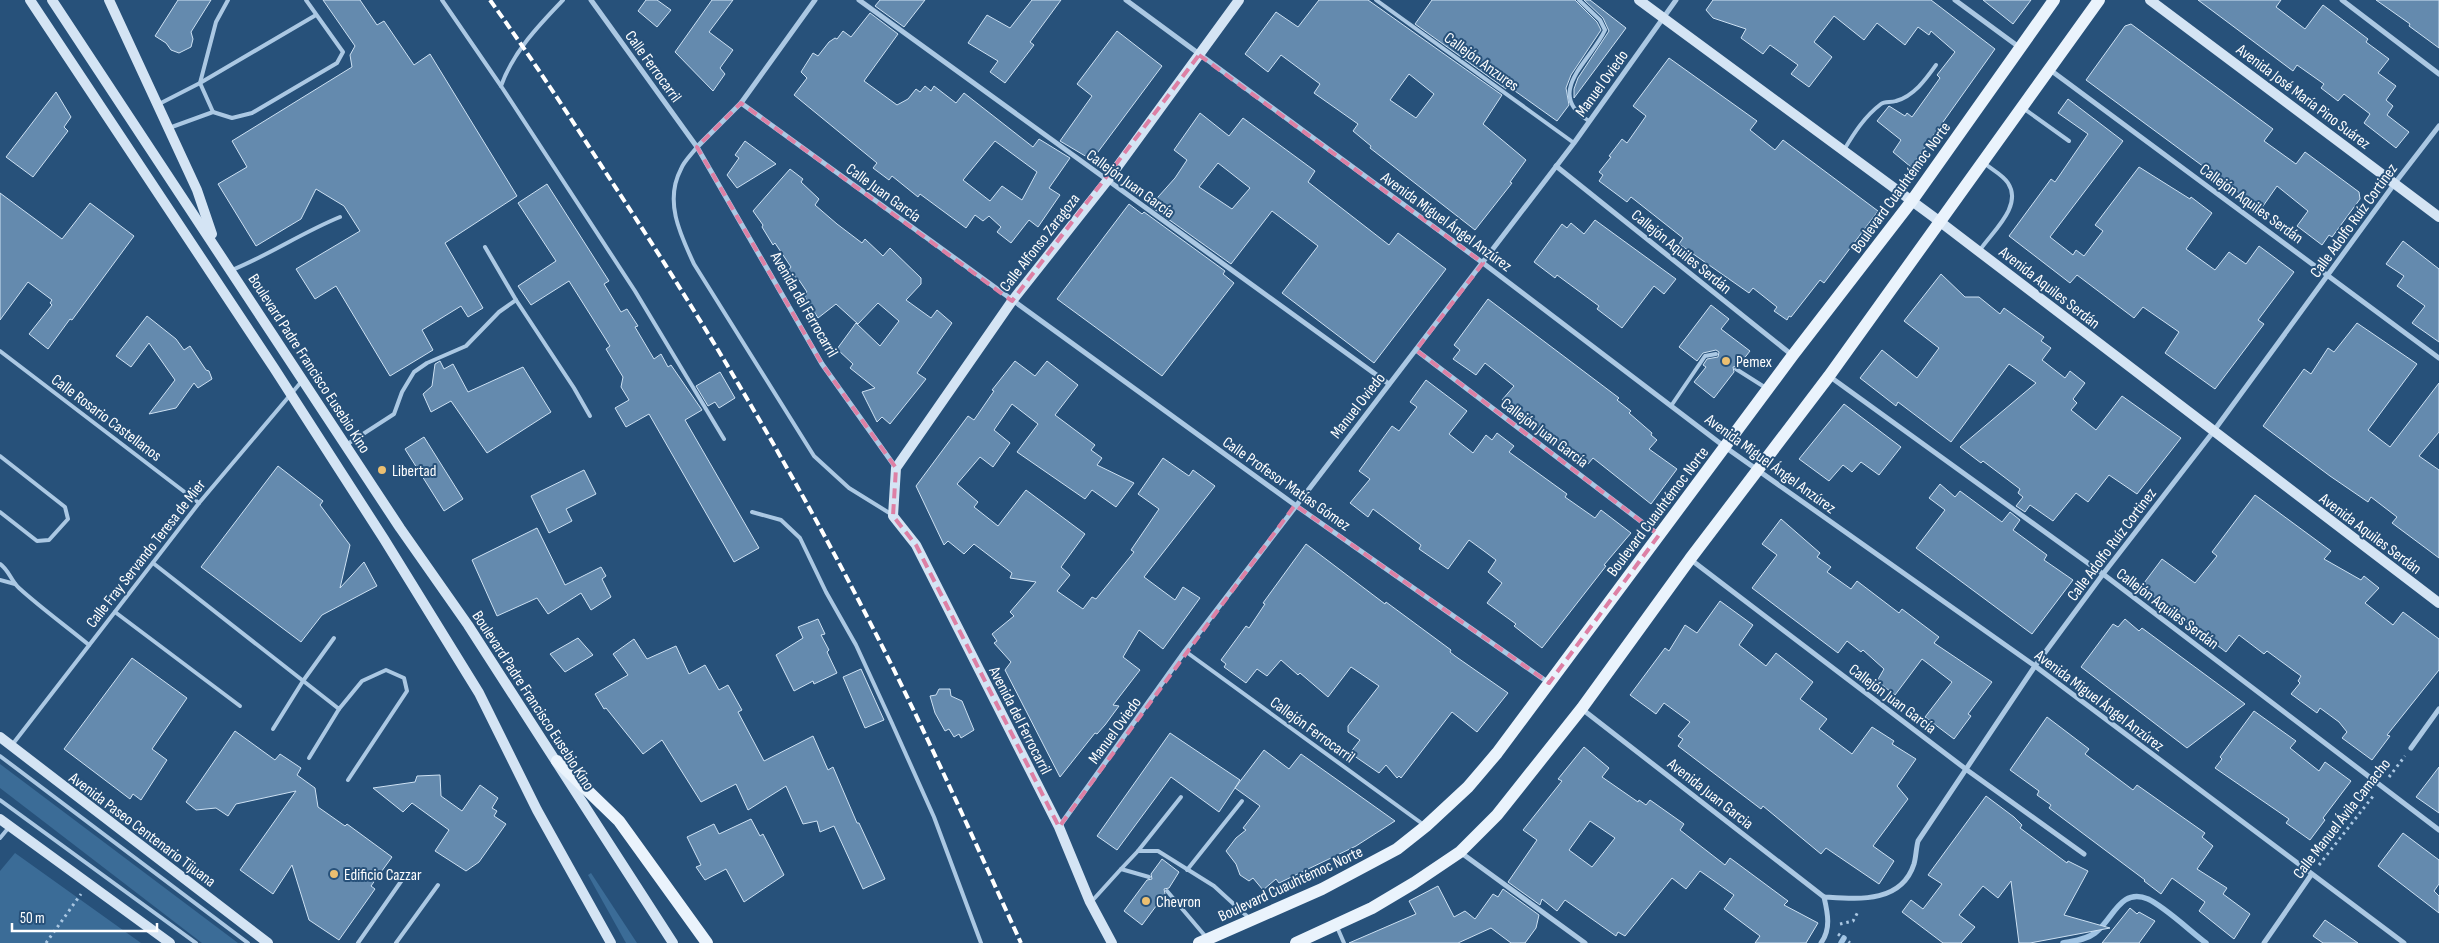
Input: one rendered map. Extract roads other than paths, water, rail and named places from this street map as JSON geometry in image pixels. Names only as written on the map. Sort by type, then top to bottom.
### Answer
[{"type":"main road","name":"Boulevard Padre Francisco Eusebio Kino","points":[[30,0],[290,393],[384,539],[479,694],[537,810],[611,943]]},
{"type":"main road","name":"Boulevard Padre Francisco Eusebio Kino","points":[[52,0],[557,761],[673,943]]},
{"type":"main road","points":[[109,0],[197,190],[218,249]]},
{"type":"main road","name":"Calle Alfonso Zaragoza","points":[[896,468],[1012,301],[1107,181],[1239,0]]},
{"type":"main road","name":"Avenida Aquiles Serdán","points":[[1639,0],[1939,221],[2439,603]]},
{"type":"main road","name":"Boulevard Cuauhtémoc Norte","points":[[1205,942],[1322,889],[1397,849],[1426,826],[1474,780],[1549,683],[1793,355],[1911,202],[2054,0]]},
{"type":"main road","points":[[1296,943],[1372,908],[1414,883],[1460,852],[1497,815],[1582,708],[1690,559],[1829,376],[2099,0]]},
{"type":"main road","name":"Avenida José María Pino Suárez","points":[[2150,0],[2439,217]]},
{"type":"main road","points":[[893,516],[896,468]]},
{"type":"main road","name":"Avenida del Ferrocarril","points":[[893,516],[916,546],[1059,827],[1090,902],[1112,943]]},
{"type":"main road","name":"Avenida Paseo Centenario Tijuana","points":[[0,737],[268,943]]},
{"type":"main road","points":[[557,761],[619,821],[708,943]]},
{"type":"main road","points":[[0,819],[170,943]]},
{"type":"street","name":"Calle Ferrocarril","points":[[591,0],[697,147]]},
{"type":"street","points":[[697,147],[741,103],[815,0]]},
{"type":"street","name":"Callejón Juan García","points":[[859,0],[1389,384]]},
{"type":"street","name":"Avenida Miguel Ángel Anzúrez","points":[[1126,0],[1483,263],[1725,447],[2035,666],[2404,943]]},
{"type":"street","name":"Manuel Oviedo","points":[[1059,827],[1185,651],[1295,505],[1483,263],[1574,142],[1676,0]]},
{"type":"street","points":[[1955,0],[2020,48]]},
{"type":"street","points":[[2342,0],[2439,74]]},
{"type":"street","name":"Callejón Aquiles Serdán","points":[[2049,69],[2439,358]]},
{"type":"street","name":"Calle Juan García","points":[[741,103],[1012,301]]},
{"type":"street","name":"Calle Adolfo Ruíz Cortinez","points":[[1824,897],[1870,899],[1898,889],[1913,866],[1918,842],[2035,666],[2103,574],[2213,432],[2395,183],[2439,126]]},
{"type":"street","name":"Avenida del Ferrocarril","points":[[697,147],[822,364],[896,468]]},
{"type":"street","name":"Callejón Aquiles Serdán","points":[[1556,166],[1793,355]]},
{"type":"street","name":"Calle Profesor Matías Gómez","points":[[1012,301],[1295,505],[1549,683]]},
{"type":"street","name":"Callejón Juan García","points":[[1416,350],[1659,535]]},
{"type":"street","name":"Callejón Aquiles Serdán","points":[[1829,376],[2103,574],[2439,830]]},
{"type":"street","name":"Callejón Juan García","points":[[1690,559],[1967,770],[2084,854]]},
{"type":"street","name":"Avenida Juan Garcia","points":[[1582,708],[1824,897]]},
{"type":"street","points":[[2411,748],[2439,709]]},
{"type":"street","points":[[1460,852],[1584,943]]},
{"type":"street","name":"Calle Manuel Ávila Camacho","points":[[2264,943],[2311,875]]},
{"type":"street","points":[[1821,943],[1826,935],[1829,916],[1824,897]]},
{"type":"lane","points":[[213,112],[200,84],[216,22],[228,0]]},
{"type":"lane","points":[[168,128],[213,112],[232,118],[252,113],[337,63],[343,52],[306,0]]},
{"type":"lane","points":[[442,0],[501,86],[635,291],[724,438]]},
{"type":"lane","points":[[501,86],[508,67],[534,31],[563,0]]},
{"type":"lane","name":"Callejón Anzures","points":[[1376,0],[1574,142]]},
{"type":"lane","points":[[1579,0],[1600,20],[1605,30],[1600,41],[1573,79],[1568,91],[1577,114],[1589,121]]},
{"type":"lane","points":[[157,105],[200,84],[316,15]]},
{"type":"lane","points":[[1843,152],[1856,129],[1876,109],[1883,103],[1897,101],[1920,87],[1936,66]]},
{"type":"lane","points":[[2022,106],[2069,141]]},
{"type":"lane","points":[[697,147],[681,168],[672,196],[680,235],[694,264],[814,456],[849,488],[893,516]]},
{"type":"lane","points":[[1979,252],[2011,209],[2014,200],[2008,182],[1982,162]]},
{"type":"lane","points":[[232,270],[263,258],[317,226],[340,217]]},
{"type":"lane","points":[[485,247],[516,300],[574,388],[590,416]]},
{"type":"lane","points":[[346,445],[394,414],[402,392],[414,372],[427,363],[466,346],[499,312],[516,300]]},
{"type":"lane","name":"Calle Rosario Castellanos","points":[[0,351],[199,503]]},
{"type":"lane","points":[[1672,406],[1705,356],[1716,354]]},
{"type":"lane","points":[[1736,369],[1768,389]]},
{"type":"lane","name":"Calle Fray Servando Teresa de Mier","points":[[12,746],[199,503],[290,393],[304,380]]},
{"type":"lane","points":[[0,456],[65,507],[68,519],[49,540],[37,541],[0,512]]},
{"type":"lane","points":[[752,512],[781,520],[800,538],[826,592],[856,645],[892,721],[934,817],[981,943]]},
{"type":"lane","points":[[153,563],[339,709]]},
{"type":"lane","points":[[0,564],[6,569],[15,584],[89,645]]},
{"type":"lane","points":[[0,580],[15,584]]},
{"type":"lane","points":[[115,612],[240,706]]},
{"type":"lane","points":[[273,729],[303,681],[334,638]]},
{"type":"lane","name":"Callejón Ferrocarril","points":[[1185,651],[1426,826]]},
{"type":"lane","points":[[309,758],[339,709],[362,681],[386,670],[404,678],[407,691],[348,780]]},
{"type":"lane","points":[[0,756],[248,943]]},
{"type":"lane","points":[[1090,902],[1138,851],[1181,797]]},
{"type":"lane","points":[[0,800],[196,943]]},
{"type":"lane","points":[[1186,870],[1242,801]]},
{"type":"lane","points":[[0,838],[10,826]]},
{"type":"lane","points":[[1138,851],[1158,852],[1214,886],[1251,920]]},
{"type":"lane","points":[[1121,869],[1149,877]]},
{"type":"lane","points":[[358,943],[402,880]]},
{"type":"lane","points":[[396,943],[438,884]]},
{"type":"lane","points":[[1167,891],[1205,942]]},
{"type":"lane","points":[[1336,925],[1344,943]]},
{"type":"waterway","points":[[2063,943],[2079,940],[2095,933],[2124,901],[2130,897],[2138,896],[2148,899],[2162,908],[2206,943]]},
{"type":"waterway","points":[[1841,943],[1844,938]]},
{"type":"railway","points":[[490,0],[565,109],[642,228],[708,333],[771,440],[831,548],[902,687],[1021,943]]},
{"type":"place","name":"Pemex","points":[[1726,361]]},
{"type":"place","name":"Libertad","points":[[382,470]]},
{"type":"place","name":"Edificio Cazzar","points":[[334,874]]},
{"type":"place","name":"Chevron","points":[[1146,901]]}]
